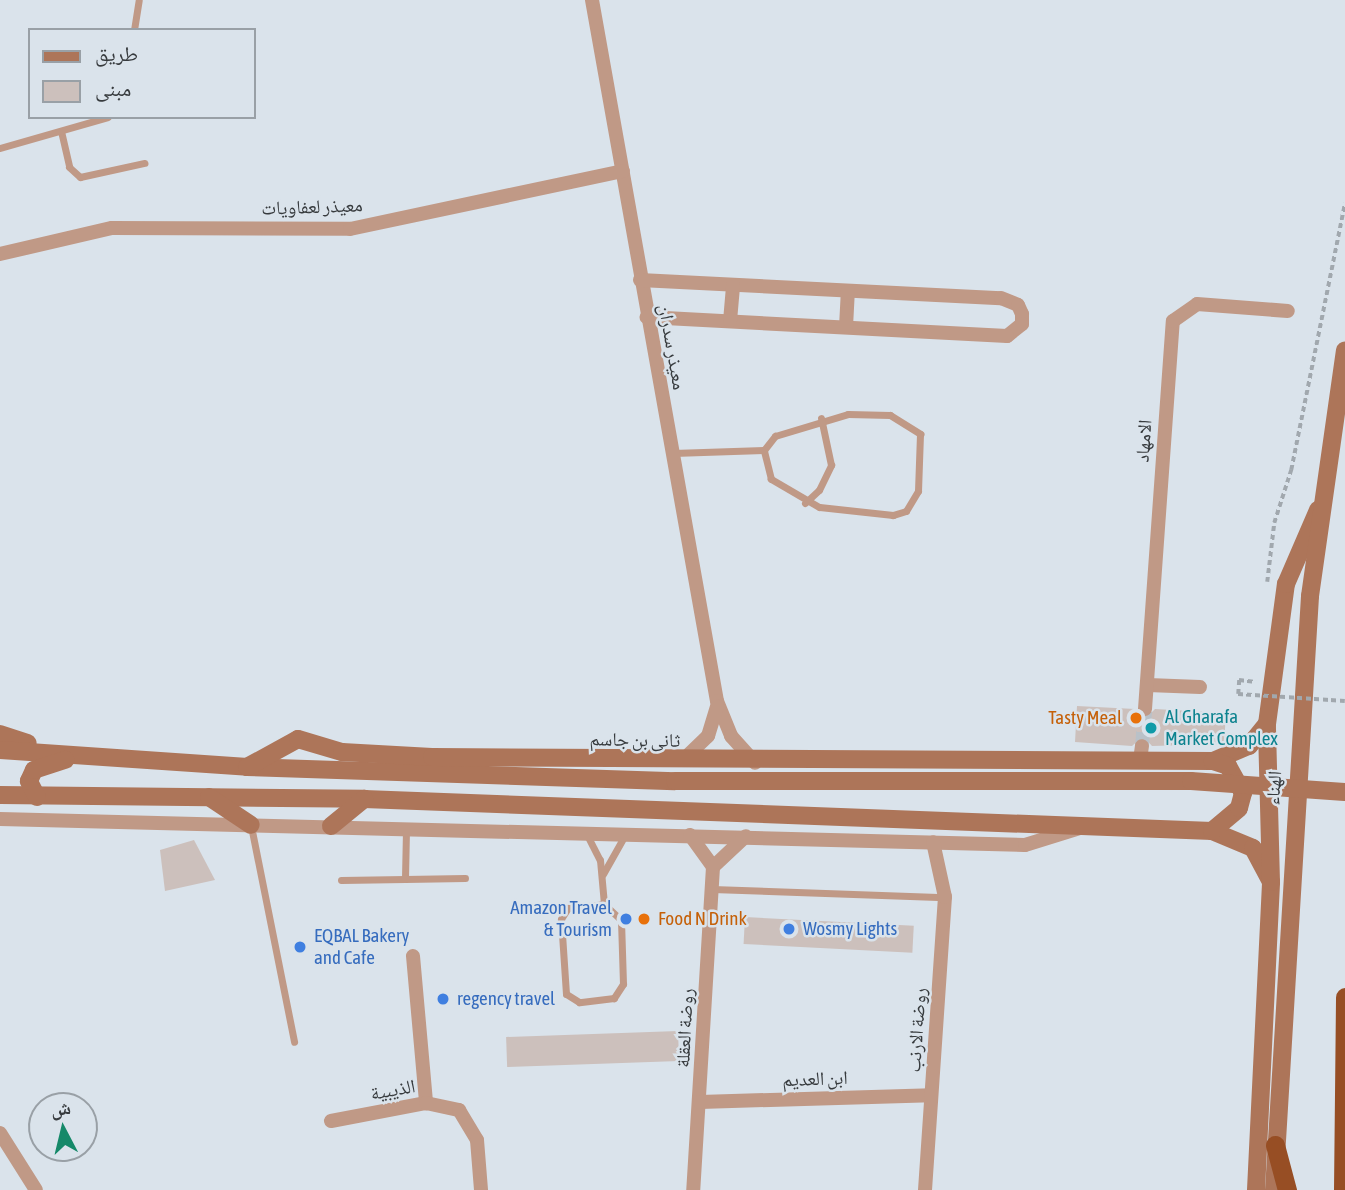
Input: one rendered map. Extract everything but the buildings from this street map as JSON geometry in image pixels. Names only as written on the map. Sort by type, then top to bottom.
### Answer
[{"type":"highway","points":[[1343,1190],[1345,997]]},
{"type":"highway","points":[[1275,1145],[1287,1190]]},
{"type":"main road","name":"الهناء","points":[[1275,1190],[1275,1145],[1310,596],[1345,350]]},
{"type":"main road","points":[[1256,1190],[1271,882],[1267,724],[1286,584],[1325,498]]},
{"type":"main road","name":"ثانى بن جاسم","points":[[247,767],[298,739],[356,754],[756,764],[1141,753],[1213,761],[1249,746],[1267,724]]},
{"type":"main road","points":[[0,734],[194,764]]},
{"type":"main road","points":[[0,750],[247,767],[705,782],[1191,781],[1345,792]]},
{"type":"main road","points":[[37,797],[29,781],[34,770],[86,755]]},
{"type":"main road","points":[[1212,831],[1240,808],[1243,793],[1233,772],[1213,761]]},
{"type":"main road","points":[[0,795],[364,799],[1212,831],[1253,848],[1271,882]]},
{"type":"main road","points":[[209,797],[251,825]]},
{"type":"main road","points":[[331,826],[364,799]]},
{"type":"street","name":"معيذر سدران","points":[[592,0],[640,280],[718,701],[731,736],[756,764]]},
{"type":"street","name":"معيذر لعفاويات","points":[[0,254],[112,228],[350,229],[623,171]]},
{"type":"street","points":[[640,280],[1010,299],[1022,324],[1007,336],[647,317]]},
{"type":"street","points":[[730,321],[733,285]]},
{"type":"street","points":[[846,327],[848,291]]},
{"type":"street","name":"الامهاد","points":[[1145,709],[1173,321],[1197,304],[1288,311]]},
{"type":"street","points":[[1148,685],[1200,687]]},
{"type":"street","name":"معيذر سدران","points":[[681,761],[708,736],[718,701]]},
{"type":"street","points":[[0,819],[251,825],[406,825],[626,834],[1037,844],[1080,828]]},
{"type":"street","points":[[690,835],[713,867],[746,836]]},
{"type":"street","name":"روضة الارنب","points":[[925,1190],[945,897],[944,873],[933,842]]},
{"type":"street","points":[[944,873],[962,843]]},
{"type":"street","name":"روضة العقلة","points":[[693,1190],[713,867]]},
{"type":"street","points":[[412,957],[426,1103]]},
{"type":"street","name":"ابن العديم","points":[[700,1102],[931,1095]]},
{"type":"street","name":"الذيبية","points":[[331,1121],[426,1103],[458,1110],[471,1124],[481,1190]]},
{"type":"street","points":[[0,1133],[36,1190]]},
{"type":"lane","points":[[134,28],[139,0]]},
{"type":"lane","points":[[0,148],[101,119]]},
{"type":"lane","points":[[61,131],[69,167],[80,177],[144,163]]},
{"type":"lane","points":[[672,453],[764,450],[786,429],[821,418],[890,415],[912,424],[922,444],[918,491],[906,511],[892,515],[805,503],[771,479],[764,450]]},
{"type":"lane","points":[[805,503],[831,465],[821,418]]},
{"type":"lane","points":[[251,825],[294,1042]]},
{"type":"lane","points":[[405,879],[406,825]]},
{"type":"lane","points":[[585,832],[603,874],[604,904],[621,920],[623,984],[614,998],[579,1002],[566,994],[561,919],[568,908],[604,904]]},
{"type":"lane","points":[[603,874],[626,834]]},
{"type":"lane","points":[[341,880],[465,878]]},
{"type":"lane","points":[[712,888],[945,897]]},
{"type":"path","points":[[1266,587],[1274,523],[1291,470],[1345,203]]},
{"type":"path","points":[[1256,682],[1257,668]]},
{"type":"path","points":[[1240,681],[1238,694],[1345,701]]},
{"type":"tunnel","points":[[1142,746],[1145,709]]},
{"type":"place","name":"Tasty Meal","points":[[1136,718]]},
{"type":"place","name":"Al Gharafa Market Complex","points":[[1151,728]]},
{"type":"place","name":"Amazon Travel & Tourism","points":[[626,919]]},
{"type":"place","name":"Food N Drink","points":[[644,919]]},
{"type":"place","name":"Wosmy Lights","points":[[789,929]]},
{"type":"place","name":"EQBAL Bakery and Cafe","points":[[300,947]]},
{"type":"place","name":"regency travel","points":[[443,999]]}]
